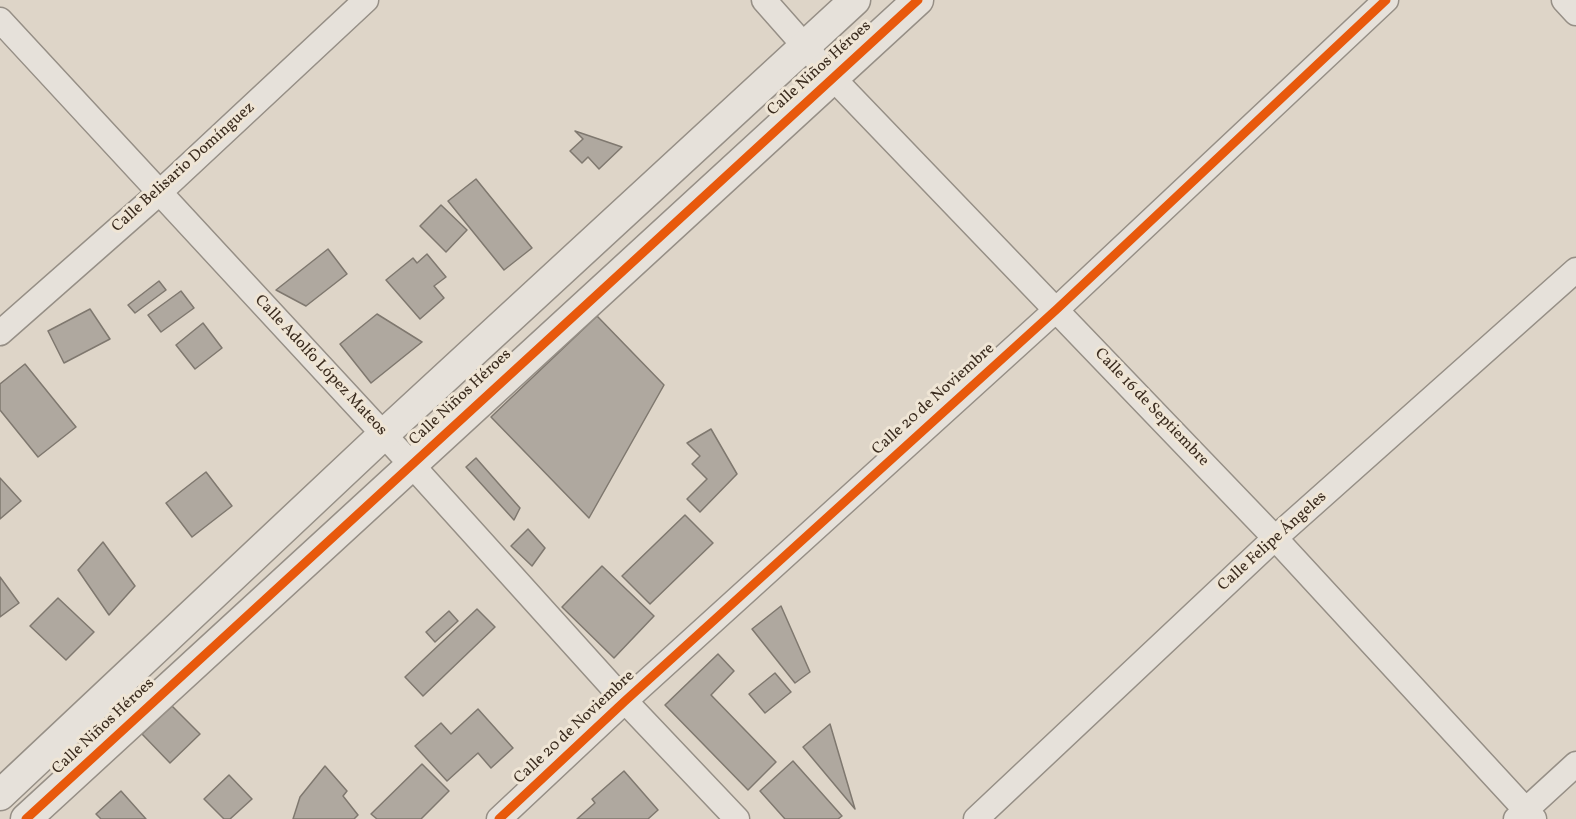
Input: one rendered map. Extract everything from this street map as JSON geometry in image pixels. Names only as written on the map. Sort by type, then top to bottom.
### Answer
[{"type":"street","name":"Calle Belisario Domínguez","points":[[0,333],[159,193],[366,0]]},
{"type":"street","name":"Calle 16 de Septiembre","points":[[764,0],[832,77],[1275,538],[1526,816]]},
{"type":"street","name":"Calle Niños Héroes","points":[[0,795],[383,435],[855,0]]},
{"type":"street","name":"Calle Niños Héroes","points":[[26,819],[918,0]]},
{"type":"street","name":"Calle 20 de Noviembre","points":[[499,819],[625,701],[1057,309],[1386,0]]},
{"type":"street","points":[[1564,0],[1576,13]]},
{"type":"street","name":"Calle Adolfo López Mateos","points":[[0,20],[411,464],[625,701],[737,819]]},
{"type":"street","name":"Calle Felipe Ángeles","points":[[976,819],[1275,538],[1576,270]]},
{"type":"street","points":[[1526,816],[1576,764]]},
{"type":"building","points":[[575,131],[622,147],[599,169],[588,157],[582,163],[570,151],[583,139]]},
{"type":"building","points":[[476,179],[532,248],[504,270],[448,201]]},
{"type":"building","points":[[441,205],[467,230],[446,252],[420,226]]},
{"type":"building","points":[[328,249],[347,274],[306,306],[276,290]]},
{"type":"building","points":[[427,254],[446,277],[434,286],[444,298],[420,319],[386,280],[413,258],[417,263]]},
{"type":"building","points":[[159,281],[166,290],[135,313],[128,305]]},
{"type":"building","points":[[181,291],[194,308],[161,332],[148,315]]},
{"type":"building","points":[[90,309],[110,339],[64,363],[48,331]]},
{"type":"building","points":[[377,314],[422,342],[371,383],[340,344]]},
{"type":"building","points":[[597,316],[664,385],[589,518],[491,417]]},
{"type":"building","points":[[203,323],[222,348],[195,369],[176,345]]},
{"type":"building","points":[[25,364],[76,427],[38,457],[0,410],[0,384]]},
{"type":"building","points":[[711,429],[737,474],[700,512],[687,499],[707,479],[692,464],[700,456],[687,443]]},
{"type":"building","points":[[476,458],[520,508],[514,520],[466,467]]},
{"type":"building","points":[[206,472],[232,506],[192,537],[166,503]]},
{"type":"building","points":[[0,478],[21,501],[0,519]]},
{"type":"building","points":[[685,515],[713,543],[650,604],[622,576]]},
{"type":"building","points":[[528,529],[545,548],[532,566],[511,546]]},
{"type":"building","points":[[103,542],[135,586],[109,615],[78,570]]},
{"type":"building","points":[[602,566],[654,616],[614,658],[562,607]]},
{"type":"building","points":[[0,577],[19,603],[0,617]]},
{"type":"building","points":[[58,598],[94,632],[66,660],[30,626]]},
{"type":"building","points":[[781,606],[810,672],[795,683],[752,629]]},
{"type":"building","points":[[477,609],[495,627],[423,696],[405,677]]},
{"type":"building","points":[[449,611],[458,621],[435,642],[426,632]]},
{"type":"building","points":[[718,654],[734,671],[711,695],[776,762],[748,790],[665,705]]},
{"type":"building","points":[[775,673],[791,692],[765,713],[749,694]]},
{"type":"building","points":[[172,706],[200,734],[170,763],[142,734]]},
{"type":"building","points":[[478,709],[513,748],[491,768],[478,753],[447,781],[415,746],[441,723],[451,734]]},
{"type":"building","points":[[830,724],[855,809],[803,747]]},
{"type":"building","points":[[793,761],[842,816],[838,819],[785,819],[760,791]]},
{"type":"building","points":[[422,764],[449,791],[421,819],[377,819],[371,814]]},
{"type":"building","points":[[325,766],[347,791],[343,796],[358,815],[354,819],[293,819],[300,797]]},
{"type":"building","points":[[624,771],[658,810],[648,819],[577,819],[595,803],[592,799]]},
{"type":"building","points":[[229,775],[252,799],[230,819],[224,819],[204,799]]},
{"type":"building","points":[[121,791],[146,819],[101,819],[96,814]]},
{"type":"cycle path","points":[[26,819],[918,0]]},
{"type":"cycle path","points":[[499,819],[625,701],[1057,309],[1386,0]]}]
